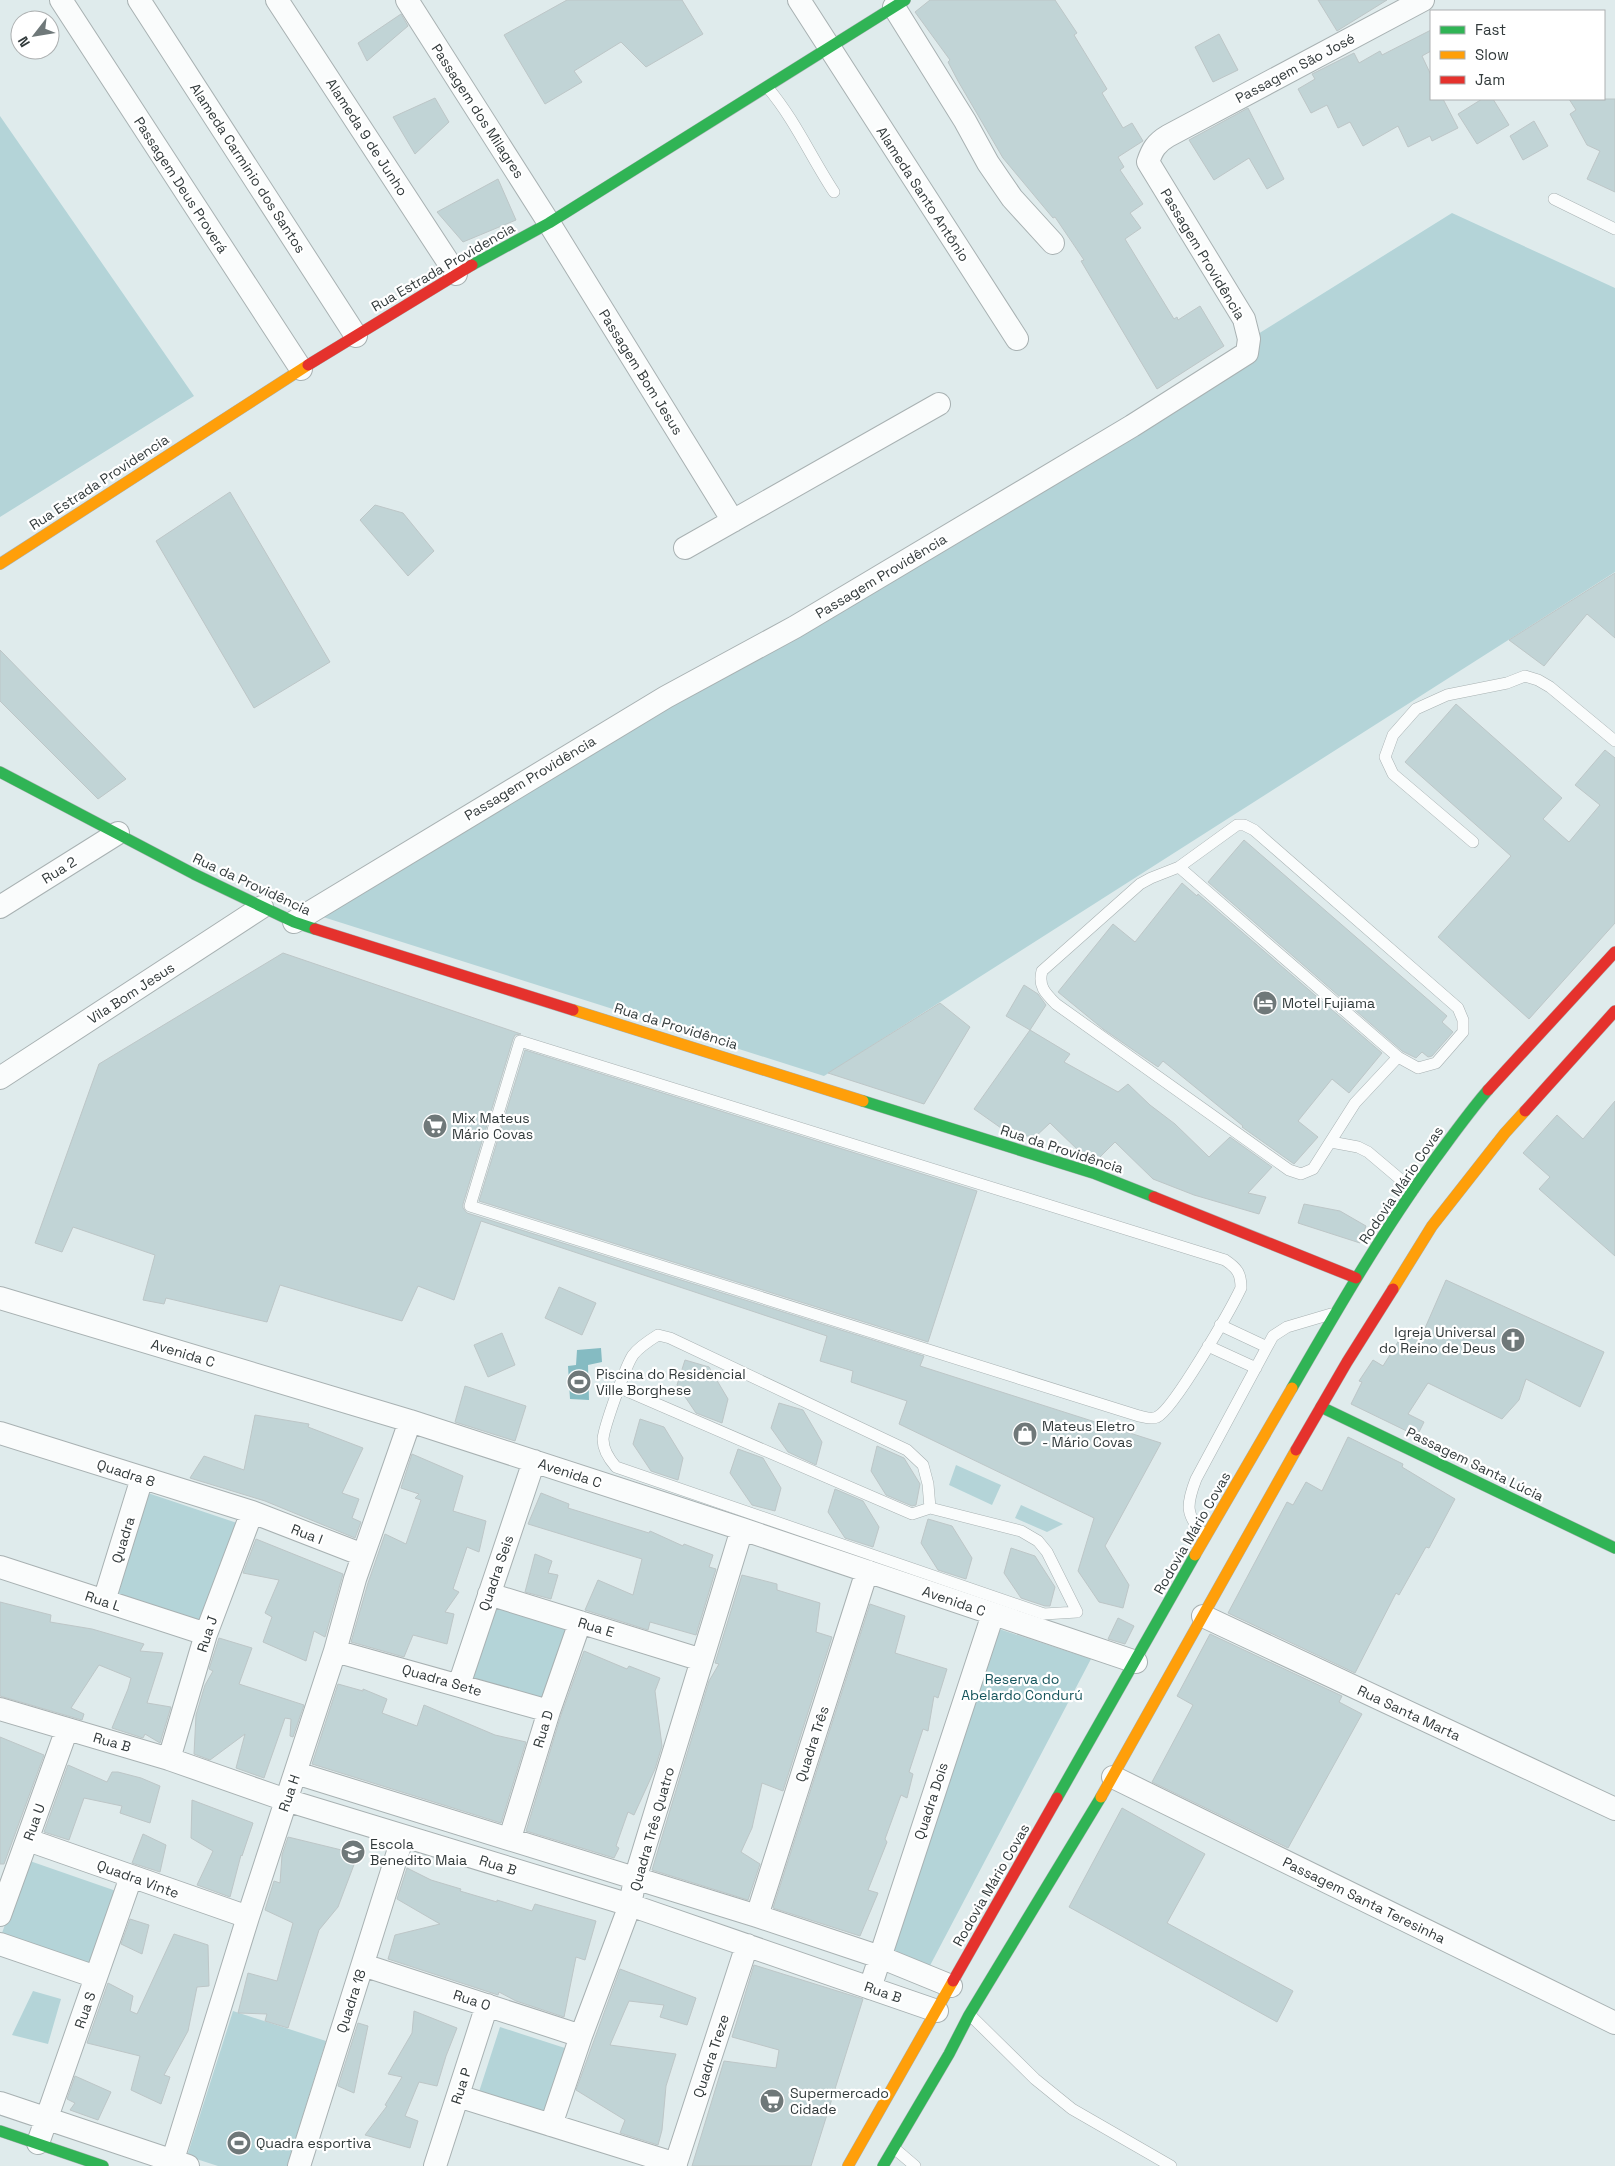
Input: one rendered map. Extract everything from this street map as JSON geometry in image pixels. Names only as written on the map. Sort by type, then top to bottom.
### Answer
[{"type":"main road","name":"Rua Estrada Providencia","points":[[0,564],[301,369],[456,274],[549,223],[768,88],[899,3]]},
{"type":"main road","name":"Rua da Providência","points":[[0,772],[294,922],[1093,1173],[1356,1278]]},
{"type":"main road","name":"Rodovia Mário Covas","points":[[848,2166],[1206,1537],[1325,1341],[1356,1278],[1412,1190],[1474,1106],[1615,952]]},
{"type":"main road","points":[[883,2166],[949,2054],[969,2015],[1113,1777],[1347,1362],[1432,1226],[1505,1133],[1615,1012]]},
{"type":"main road","points":[[1342,1347],[1347,1362]]},
{"type":"main road","name":"Passagem Santa Lúcia","points":[[1321,1407],[1615,1548]]},
{"type":"main road","points":[[1242,1475],[1249,1494],[1261,1499],[1272,1493]]},
{"type":"main road","points":[[0,2131],[103,2166]]},
{"type":"street","name":"Passagem Deus Proverá","points":[[61,0],[301,369]]},
{"type":"street","name":"Alameda Carminio dos Santos","points":[[140,0],[356,336]]},
{"type":"street","name":"Alameda 9 de Junho","points":[[277,0],[456,274]]},
{"type":"street","name":"Passagem dos Milagres","points":[[407,0],[549,223]]},
{"type":"street","name":"Alameda Santo Antônio","points":[[799,0],[1017,339]]},
{"type":"street","name":"Passagem São José","points":[[1168,136],[1423,0]]},
{"type":"street","points":[[899,3],[993,170],[1012,198],[1053,243]]},
{"type":"street","name":"Passagem Providência","points":[[294,922],[666,697],[804,622],[1132,426],[1247,353],[1249,340],[1244,319],[1148,162],[1151,152],[1158,142],[1168,136]]},
{"type":"street","name":"Passagem Bom Jesus","points":[[549,223],[733,521]]},
{"type":"street","points":[[685,548],[939,404]]},
{"type":"street","name":"Rua 2","points":[[0,907],[118,833]]},
{"type":"street","name":"Vila Bom Jesus","points":[[0,1078],[262,907]]},
{"type":"street","name":"Avenida C","points":[[0,1298],[410,1421],[742,1529],[1136,1662]]},
{"type":"street","name":"Rua H","points":[[177,2164],[248,1917],[335,1651],[363,1554],[410,1421]]},
{"type":"street","name":"Quadra 8","points":[[0,1433],[252,1512]]},
{"type":"street","name":"Quadra Seis","points":[[459,1685],[534,1461]]},
{"type":"street","name":"Quadra","points":[[104,1601],[142,1478]]},
{"type":"street","name":"Rua I","points":[[252,1512],[363,1554]]},
{"type":"street","name":"Rua J","points":[[169,1759],[206,1634],[252,1512]]},
{"type":"street","name":"Quadra Três Quatro","points":[[551,2125],[580,2036],[630,1904],[635,1879],[742,1529]]},
{"type":"street","name":"Rua L","points":[[0,1567],[206,1634]]},
{"type":"street","name":"Quadra Três","points":[[757,1916],[866,1571]]},
{"type":"street","name":"Rua E","points":[[489,1594],[702,1660]]},
{"type":"street","name":"Quadra Dois","points":[[870,1988],[993,1614]]},
{"type":"street","name":"Rua Santa Marta","points":[[1203,1616],[1615,1809]]},
{"type":"street","name":"Rua D","points":[[510,1838],[549,1711],[580,1622]]},
{"type":"street","name":"Quadra Sete","points":[[335,1651],[549,1711]]},
{"type":"street","name":"Rua B","points":[[0,1709],[169,1759],[286,1800],[630,1904],[937,2011]]},
{"type":"street","name":"Rua U","points":[[0,1915],[67,1729]]},
{"type":"street","name":"Rua B","points":[[296,1773],[757,1916],[880,1957],[951,1986]]},
{"type":"street","name":"Passagem Santa Teresinha","points":[[1113,1777],[1615,2023]]},
{"type":"street","name":"Quadra 18","points":[[299,2166],[403,1836]]},
{"type":"street","name":"Quadra Vinte","points":[[28,1840],[248,1917]]},
{"type":"street","name":"Rua S","points":[[38,2143],[131,1877]]},
{"type":"street","points":[[0,1944],[96,1977]]},
{"type":"street","name":"Quadra Treze","points":[[675,2165],[747,1946]]},
{"type":"street","name":"Rua O","points":[[363,1965],[580,2036]]},
{"type":"street","name":"Rua P","points":[[435,2166],[487,2005]]},
{"type":"street","points":[[458,2096],[675,2165]]},
{"type":"street","points":[[0,2103],[177,2164]]},
{"type":"lane","points":[[768,88],[793,121],[815,163],[834,192]]},
{"type":"lane","points":[[1554,199],[1615,229]]},
{"type":"lane","points":[[1473,842],[1393,774],[1385,757],[1393,735],[1416,709],[1447,695],[1506,683],[1526,676],[1550,687],[1615,741]]},
{"type":"lane","points":[[1179,867],[1398,1057],[1418,1068],[1436,1063],[1463,1032],[1463,1020],[1458,1008],[1254,830],[1244,825],[1237,825],[1179,867],[1140,884],[1042,971],[1040,981],[1044,992],[1056,1004],[1289,1170],[1301,1174],[1313,1169],[1355,1103],[1398,1057]]},
{"type":"lane","points":[[520,1041],[1225,1260],[1236,1267],[1241,1277],[1240,1288],[1220,1325],[1166,1411],[1152,1419],[470,1206],[520,1041]]},
{"type":"lane","points":[[1331,1142],[1358,1147],[1368,1152],[1412,1190]]},
{"type":"lane","points":[[1206,1537],[1194,1524],[1189,1512],[1188,1499],[1196,1479],[1273,1336],[1287,1328],[1338,1312]]},
{"type":"lane","points":[[1220,1325],[1267,1347]]},
{"type":"lane","points":[[620,1388],[912,1514],[930,1508],[1021,1531],[1038,1541],[1048,1552],[1077,1612],[1040,1613],[616,1467],[607,1458],[603,1440],[620,1388],[634,1354],[658,1335],[670,1338],[907,1450],[923,1465],[928,1484],[930,1508]]},
{"type":"lane","points":[[1208,1346],[1256,1368]]},
{"type":"lane","points":[[969,2015],[1035,2078],[1072,2109],[1171,2166]]},
{"type":"lane","points":[[893,2148],[916,2166]]},
{"type":"green space","points":[[0,116],[194,396],[0,517]]},
{"type":"green space","points":[[1452,213],[1615,288],[1615,572],[824,1076],[323,917]]},
{"type":"green space","points":[[956,1465],[1001,1485],[992,1505],[949,1485]]},
{"type":"green space","points":[[142,1491],[237,1523],[200,1624],[109,1595]]},
{"type":"green space","points":[[1021,1505],[1063,1524],[1047,1532],[1015,1518]]},
{"type":"green space","points":[[488,1598],[581,1627],[551,1722],[458,1693]]},
{"type":"green space","name":"Reserva do Abelardo Condurú","points":[[990,1626],[1091,1659],[924,1977],[880,1963]]},
{"type":"green space","points":[[27,1860],[119,1892],[89,1982],[0,1939]]},
{"type":"green space","points":[[33,1991],[61,1999],[48,2044],[12,2035]]},
{"type":"green space","points":[[233,2011],[326,2041],[287,2166],[218,2166],[187,2156]]},
{"type":"green space","points":[[500,2027],[568,2049],[547,2118],[478,2095]]},
{"type":"shaded area","name":"Piscina do Residencial Ville Borghese","points":[[601,1348],[602,1362],[588,1365],[589,1400],[570,1399],[568,1366],[576,1365],[577,1350]]},
{"type":"building","points":[[567,0],[682,0],[703,34],[646,67],[621,42],[574,71],[582,82],[545,104],[504,35]]},
{"type":"building","points":[[930,0],[1055,0],[1077,33],[1074,35],[1107,89],[1102,93],[1123,128],[1132,123],[1143,141],[1118,157],[1124,167],[1120,170],[1143,204],[1130,213],[1141,228],[1125,239],[1174,319],[1177,317],[1178,320],[1200,306],[1224,346],[1157,389],[1081,261],[1084,260],[1055,217],[1053,218],[1003,158],[958,81],[948,62],[950,60],[915,12]]},
{"type":"building","points":[[1318,0],[1387,0],[1337,31]]},
{"type":"building","points":[[401,14],[408,26],[367,61],[358,43]]},
{"type":"building","points":[[1430,31],[1430,52],[1422,56],[1430,73],[1430,100],[1444,100],[1458,128],[1432,141],[1430,136],[1408,147],[1398,126],[1363,146],[1350,122],[1338,128],[1327,105],[1311,113],[1298,89],[1315,79],[1312,74],[1354,53],[1359,63],[1380,51],[1382,55]]},
{"type":"building","points":[[1219,34],[1238,70],[1213,82],[1195,47]]},
{"type":"building","points":[[435,98],[449,122],[415,154],[393,117]]},
{"type":"building","points":[[1615,99],[1615,192],[1587,179],[1600,151],[1587,145],[1570,114],[1576,110],[1570,100]]},
{"type":"building","points":[[1480,100],[1494,100],[1509,125],[1477,144],[1458,114]]},
{"type":"building","points":[[1248,108],[1284,179],[1267,189],[1249,158],[1214,180],[1189,140]]},
{"type":"building","points":[[1534,121],[1548,146],[1523,160],[1510,136]]},
{"type":"building","points":[[498,179],[516,220],[463,242],[437,212]]},
{"type":"building","points":[[230,492],[330,662],[254,708],[156,541]]},
{"type":"building","points":[[375,505],[403,513],[434,551],[408,576],[360,520]]},
{"type":"building","points":[[1615,573],[1615,638],[1587,614],[1544,666],[1509,640]]},
{"type":"building","points":[[0,650],[126,779],[98,799],[0,701]]},
{"type":"building","points":[[1456,704],[1562,798],[1543,819],[1569,842],[1600,805],[1575,785],[1605,750],[1615,758],[1615,923],[1529,1019],[1438,937],[1511,856],[1405,762]]},
{"type":"building","points":[[1244,840],[1447,1016],[1442,1022],[1453,1032],[1432,1056],[1428,1057],[1422,1052],[1416,1058],[1402,1051],[1208,882]]},
{"type":"building","points":[[1182,883],[1197,896],[1198,894],[1382,1053],[1349,1093],[1332,1079],[1298,1121],[1318,1137],[1294,1164],[1242,1127],[1163,1061],[1158,1067],[1103,1029],[1058,992],[1113,924],[1135,942]]},
{"type":"building","points":[[283,953],[521,1034],[515,1035],[513,1039],[463,1204],[463,1208],[467,1213],[924,1356],[920,1366],[1161,1443],[1105,1546],[1129,1585],[1123,1608],[1099,1602],[1078,1571],[1094,1518],[899,1424],[907,1401],[851,1382],[853,1371],[820,1361],[827,1336],[481,1221],[454,1300],[418,1286],[402,1321],[280,1285],[267,1322],[166,1298],[164,1304],[143,1300],[155,1255],[73,1227],[62,1252],[35,1243],[99,1064]]},
{"type":"building","points":[[1024,985],[1038,994],[1046,1005],[1030,1030],[1006,1016]]},
{"type":"building","points":[[940,1003],[970,1027],[924,1104],[828,1073]]},
{"type":"building","points":[[1030,1030],[1070,1054],[1064,1062],[1118,1092],[1128,1084],[1150,1105],[1175,1124],[1209,1157],[1230,1137],[1272,1167],[1248,1193],[1266,1197],[1259,1214],[1194,1195],[1153,1179],[1115,1142],[1099,1158],[1081,1153],[1050,1123],[1034,1138],[1001,1128],[974,1109]]},
{"type":"building","points":[[525,1050],[977,1191],[928,1342],[479,1201]]},
{"type":"building","points":[[1615,1101],[1615,1256],[1539,1189],[1550,1177],[1523,1153],[1557,1115],[1583,1139]]},
{"type":"building","points":[[1304,1204],[1340,1211],[1366,1226],[1360,1243],[1298,1223]]},
{"type":"building","points":[[1446,1280],[1604,1352],[1580,1407],[1526,1379],[1519,1400],[1502,1419],[1428,1383],[1408,1414],[1424,1422],[1417,1436],[1351,1404],[1362,1382],[1359,1381],[1373,1360],[1383,1366],[1406,1329],[1422,1335]]},
{"type":"building","points":[[559,1287],[596,1303],[582,1335],[545,1318]]},
{"type":"building","points":[[502,1333],[515,1365],[488,1377],[474,1345]]},
{"type":"building","points":[[685,1360],[709,1367],[728,1399],[722,1423],[696,1413],[677,1385]]},
{"type":"building","points":[[465,1386],[526,1406],[515,1441],[455,1422]]},
{"type":"building","points":[[779,1403],[803,1410],[822,1442],[816,1465],[788,1452],[771,1428]]},
{"type":"building","points":[[255,1415],[309,1424],[308,1427],[363,1448],[342,1493],[359,1499],[352,1518],[361,1522],[355,1538],[265,1501],[190,1478],[204,1456],[244,1470]]},
{"type":"building","points":[[640,1419],[664,1427],[683,1458],[678,1480],[651,1471],[633,1444]]},
{"type":"building","points":[[1348,1437],[1403,1464],[1402,1467],[1455,1499],[1429,1548],[1426,1547],[1399,1595],[1396,1593],[1355,1673],[1228,1613],[1287,1502],[1293,1505],[1306,1482],[1322,1491]]},
{"type":"building","points":[[877,1446],[904,1458],[920,1484],[916,1505],[912,1506],[886,1495],[871,1471]]},
{"type":"building","points":[[738,1449],[763,1458],[781,1488],[775,1511],[752,1505],[730,1473]]},
{"type":"building","points":[[412,1454],[463,1476],[453,1511],[486,1521],[479,1552],[467,1547],[453,1589],[459,1592],[445,1612],[454,1614],[447,1644],[413,1635],[404,1657],[351,1642],[368,1583],[385,1534],[406,1544],[421,1500],[415,1498],[419,1494],[401,1488]]},
{"type":"building","points":[[835,1489],[863,1501],[879,1527],[873,1547],[845,1538],[828,1512]]},
{"type":"building","points":[[541,1493],[569,1504],[568,1508],[649,1533],[650,1531],[683,1546],[684,1544],[713,1555],[709,1567],[716,1569],[696,1635],[650,1622],[648,1630],[585,1610],[598,1580],[633,1595],[642,1559],[528,1524]]},
{"type":"building","points":[[928,1519],[952,1526],[972,1558],[966,1579],[938,1570],[921,1543]]},
{"type":"building","points":[[256,1539],[343,1574],[325,1637],[314,1631],[306,1661],[263,1642],[272,1617],[265,1613],[279,1580],[243,1573]]},
{"type":"building","points":[[1011,1548],[1035,1556],[1055,1587],[1050,1606],[1021,1598],[1004,1573]]},
{"type":"building","points":[[535,1554],[552,1561],[548,1573],[558,1575],[551,1599],[525,1592]]},
{"type":"building","points":[[742,1575],[777,1584],[777,1590],[820,1603],[816,1632],[832,1637],[783,1791],[762,1783],[752,1828],[741,1852],[760,1864],[748,1900],[652,1870],[709,1681],[719,1664],[715,1663]]},
{"type":"building","points":[[0,1602],[51,1615],[50,1622],[92,1629],[144,1644],[140,1651],[163,1653],[147,1703],[171,1707],[160,1743],[145,1734],[143,1738],[112,1728],[131,1678],[99,1665],[71,1708],[84,1714],[82,1720],[0,1696]]},
{"type":"building","points":[[870,1604],[905,1616],[895,1653],[947,1669],[938,1698],[934,1696],[928,1731],[923,1729],[909,1772],[913,1774],[907,1798],[901,1795],[885,1839],[887,1842],[868,1890],[878,1893],[860,1936],[773,1908]]},
{"type":"building","points":[[1118,1618],[1134,1626],[1125,1644],[1108,1639]]},
{"type":"building","points":[[1210,1634],[1342,1696],[1339,1702],[1362,1714],[1288,1848],[1152,1782],[1193,1705],[1177,1696]]},
{"type":"building","points":[[219,1638],[252,1648],[239,1684],[304,1705],[293,1737],[290,1736],[291,1719],[285,1718],[264,1778],[236,1768],[245,1734],[210,1760],[194,1754],[196,1715],[205,1685],[213,1671],[209,1669]]},
{"type":"building","points":[[584,1651],[627,1669],[629,1666],[660,1678],[655,1691],[662,1746],[655,1769],[634,1815],[628,1812],[616,1846],[619,1848],[614,1858],[526,1831],[561,1715]]},
{"type":"building","points":[[338,1684],[363,1691],[363,1689],[387,1699],[382,1713],[417,1726],[424,1705],[495,1735],[526,1742],[501,1823],[312,1764]]},
{"type":"building","points":[[0,1737],[44,1755],[4,1864],[0,1864]]},
{"type":"building","points":[[68,1765],[107,1782],[112,1772],[118,1772],[141,1778],[160,1786],[150,1823],[120,1813],[122,1806],[84,1798],[69,1840],[44,1832]]},
{"type":"building","points":[[192,1800],[253,1823],[241,1855],[230,1897],[197,1885],[213,1851],[191,1838]]},
{"type":"building","points":[[1122,1808],[1205,1854],[1167,1923],[1293,1991],[1277,2022],[1069,1907]]},
{"type":"building","points":[[143,1834],[166,1845],[160,1872],[132,1863]]},
{"type":"building","points":[[288,1837],[358,1854],[338,1907],[319,1930],[288,2028],[265,2021],[267,2014],[238,2013],[248,1973],[277,1981],[293,1923],[265,1910],[274,1881],[280,1883],[282,1855]]},
{"type":"building","points":[[407,1868],[431,1880],[461,1889],[460,1891],[497,1902],[497,1900],[532,1911],[535,1904],[596,1921],[585,1960],[576,1957],[564,2017],[516,2001],[499,1992],[498,1995],[388,1959],[395,1935],[440,1924],[397,1899]]},
{"type":"building","points":[[130,1919],[149,1925],[142,1954],[121,1944]]},
{"type":"building","points":[[174,1934],[208,1945],[209,1986],[197,1987],[188,2031],[164,2075],[170,2077],[161,2104],[131,2090],[140,2056],[87,2043],[108,1983],[133,1996],[130,2011],[137,2014]]},
{"type":"building","name":"Supermercado Cidade","points":[[754,1965],[863,1999],[811,2166],[692,2166],[724,2061],[776,2068],[779,2050],[732,2037]]},
{"type":"building","points":[[620,1969],[696,1998],[687,2025],[660,2017],[664,2005],[629,2001],[610,2045],[676,2054],[666,2086],[662,2130],[658,2145],[620,2133],[625,2120],[576,2090]]},
{"type":"building","points":[[414,2011],[457,2028],[437,2086],[419,2082],[405,2116],[418,2121],[410,2148],[365,2135],[387,2106],[385,2105],[402,2077],[388,2074],[412,2033]]},
{"type":"building","points":[[358,2023],[368,2026],[354,2093],[338,2086]]},
{"type":"building","points":[[75,2076],[111,2092],[98,2120],[70,2110],[75,2103],[67,2099]]},
{"type":"traffic: fast","points":[[472,265],[549,223],[905,0]]},
{"type":"traffic: fast","points":[[0,772],[194,874],[294,922],[315,929]]},
{"type":"traffic: fast","points":[[1292,1388],[1378,1243],[1435,1159],[1488,1090]]},
{"type":"traffic: fast","points":[[863,1101],[1093,1173],[1154,1197]]},
{"type":"traffic: fast","points":[[1321,1407],[1615,1548]]},
{"type":"traffic: fast","points":[[1057,1798],[1195,1555]]},
{"type":"traffic: fast","points":[[883,2166],[949,2054],[969,2015],[1101,1797]]},
{"type":"traffic: fast","points":[[0,2131],[103,2166]]},
{"type":"traffic: slow","points":[[0,564],[308,365]]},
{"type":"traffic: slow","points":[[573,1010],[863,1101]]},
{"type":"traffic: slow","points":[[1393,1289],[1432,1226],[1505,1133],[1525,1111]]},
{"type":"traffic: slow","points":[[1195,1555],[1292,1388]]},
{"type":"traffic: slow","points":[[1101,1797],[1296,1450]]},
{"type":"traffic: slow","points":[[848,2166],[953,1981]]},
{"type":"traffic: jam","points":[[308,365],[472,265]]},
{"type":"traffic: jam","points":[[315,929],[573,1010]]},
{"type":"traffic: jam","points":[[1488,1090],[1615,952]]},
{"type":"traffic: jam","points":[[1525,1111],[1615,1011]]},
{"type":"traffic: jam","points":[[1154,1197],[1356,1278]]},
{"type":"traffic: jam","points":[[1296,1450],[1347,1362],[1393,1289]]},
{"type":"traffic: jam","points":[[953,1981],[1057,1798]]},
{"type":"place","name":"Motel Fujiama","points":[[1265,1003]]},
{"type":"place","name":"Mix Mateus Mário Covas","points":[[435,1126]]},
{"type":"place","name":"Igreja Universal do Reino de Deus","points":[[1513,1340]]},
{"type":"place","name":"Piscina do Residencial Ville Borghese","points":[[579,1382]]},
{"type":"place","name":"Mateus Eletro - Mário Covas","points":[[1025,1434]]},
{"type":"place","name":"Escola Benedito Maia","points":[[353,1852]]},
{"type":"place","name":"Supermercado Cidade","points":[[772,2101]]},
{"type":"place","name":"Quadra esportiva","points":[[239,2143]]}]
